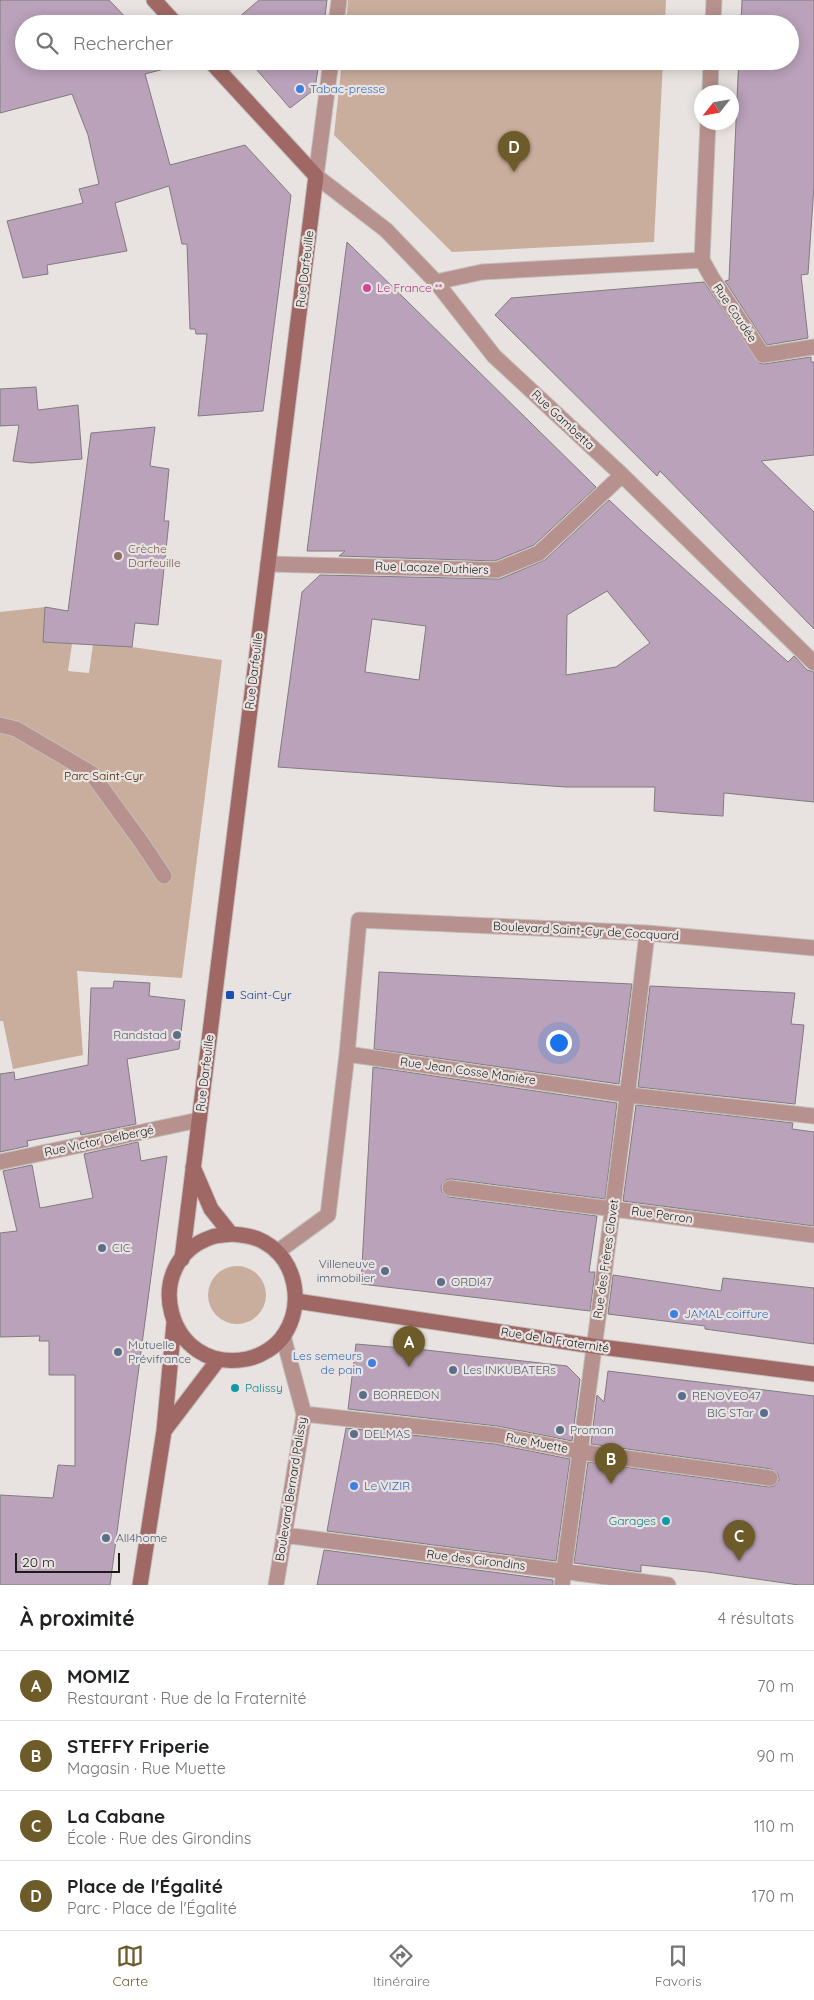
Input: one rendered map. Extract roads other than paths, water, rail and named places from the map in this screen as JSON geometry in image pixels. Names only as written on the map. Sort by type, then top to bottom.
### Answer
[{"type":"main road","points":[[154,0],[168,15]]},
{"type":"main road","points":[[218,70],[316,176]]},
{"type":"main road","name":"Rue Darfeuille","points":[[182,1259],[316,176]]},
{"type":"main road","points":[[192,1166],[211,1209],[231,1234]]},
{"type":"main road","points":[[231,1234],[250,1236],[264,1242],[277,1252],[288,1266],[294,1283],[296,1301],[292,1319],[284,1336],[270,1349],[254,1358],[236,1361],[218,1360],[200,1353],[184,1340],[174,1323],[169,1307],[169,1290],[173,1274],[182,1259],[195,1246],[212,1237],[231,1234]]},
{"type":"main road","name":"Rue de la Fraternité","points":[[296,1301],[593,1346],[814,1374]]},
{"type":"main road","points":[[140,1585],[164,1431],[174,1323]]},
{"type":"main road","points":[[164,1431],[218,1360]]},
{"type":"street","points":[[337,15],[339,0]]},
{"type":"street","points":[[713,15],[714,0]]},
{"type":"street","points":[[316,176],[330,70]]},
{"type":"street","points":[[710,85],[711,70]]},
{"type":"street","points":[[436,282],[482,272],[702,260],[708,130]]},
{"type":"street","name":"Rue Gambetta","points":[[316,176],[386,230],[436,282],[494,356],[622,475],[814,663]]},
{"type":"street","name":"Rue Coudée","points":[[702,260],[763,355],[814,347]]},
{"type":"street","name":"Rue Lacaze Duthiers","points":[[268,564],[497,570],[539,553],[622,475]]},
{"type":"street","points":[[0,725],[16,730],[91,773],[142,842],[164,876]]},
{"type":"street","name":"Boulevard Saint-Cyr de Cocquard","points":[[347,1054],[359,920],[647,933],[814,948]]},
{"type":"street","name":"Rue des Frères Clavet","points":[[562,1578],[581,1452],[593,1346],[628,1095],[647,933]]},
{"type":"street","points":[[277,1252],[328,1215],[347,1054]]},
{"type":"street","name":"Rue Jean Cosse Manière","points":[[347,1054],[628,1095],[814,1116]]},
{"type":"street","name":"Rue Victor Delbergé","points":[[0,1162],[199,1120]]},
{"type":"street","name":"Rue Perron","points":[[450,1188],[814,1235]]},
{"type":"street","name":"Boulevard Bernard Palissy","points":[[276,1585],[304,1414],[284,1336]]},
{"type":"street","name":"Rue Muette","points":[[304,1414],[496,1435],[581,1452],[770,1478]]},
{"type":"street","name":"Rue des Girondins","points":[[284,1536],[562,1578],[668,1585]]},
{"type":"place","name":"Tabac-presse","points":[[300,89]]},
{"type":"place","name":"Place de l'Égalité","points":[[514,172]]},
{"type":"place","name":"Le France **","points":[[367,288]]},
{"type":"place","name":"Crèche Darfeuille","points":[[118,556]]},
{"type":"place","name":"Saint-Cyr","points":[[230,995]]},
{"type":"place","name":"Randstad","points":[[177,1035]]},
{"type":"place","name":"CIC","points":[[102,1248]]},
{"type":"place","name":"Villeneuve immobilier","points":[[385,1271]]},
{"type":"place","name":"ORDI47","points":[[441,1282]]},
{"type":"place","name":"JAMAL coiffure","points":[[674,1314]]},
{"type":"place","name":"Mutuelle Prévifrance","points":[[118,1352]]},
{"type":"place","name":"Les semeurs de pain","points":[[372,1363]]},
{"type":"place","name":"MOMIZ","points":[[409,1367]]},
{"type":"place","name":"Les INKUBATERs","points":[[453,1370]]},
{"type":"place","name":"Palissy","points":[[235,1388]]},
{"type":"place","name":"BORREDON","points":[[363,1395]]},
{"type":"place","name":"RENOVEO47","points":[[682,1396]]},
{"type":"place","name":"BIG STar","points":[[764,1413]]},
{"type":"place","name":"Proman","points":[[560,1430]]},
{"type":"place","name":"DELMAS","points":[[354,1434]]},
{"type":"place","name":"STEFFY Friperie","points":[[611,1484]]},
{"type":"place","name":"Le VIZIR","points":[[354,1486]]},
{"type":"place","name":"Garages","points":[[666,1521]]},
{"type":"place","name":"All4home","points":[[106,1538]]},
{"type":"place","name":"La Cabane","points":[[739,1561]]},
{"type":"park label","name":"Parc Saint-Cyr","points":[[104,776]]}]
